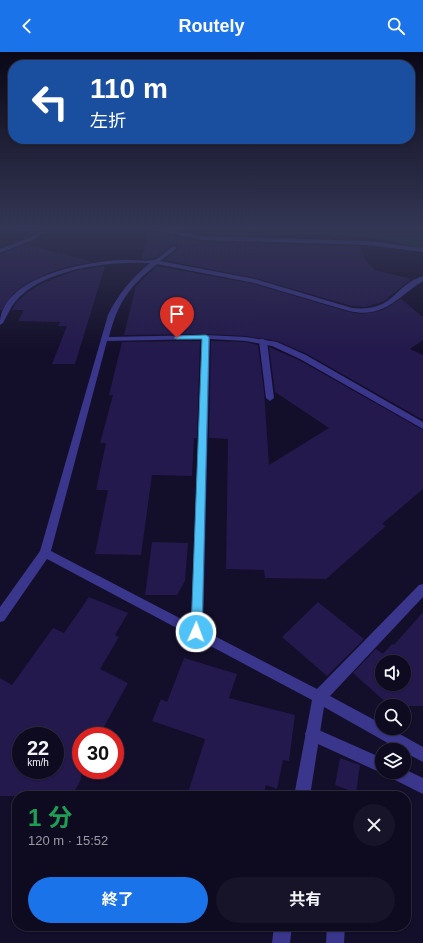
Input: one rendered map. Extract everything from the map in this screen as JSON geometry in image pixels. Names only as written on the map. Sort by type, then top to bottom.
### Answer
[{"type":"street","points":[[0,323],[12,302],[22,292],[56,275],[79,269]]},
{"type":"street","points":[[0,616],[45,553],[105,339],[110,315],[123,292],[147,269]]},
{"type":"street","points":[[190,269],[255,281],[352,310],[364,312],[373,312],[385,306],[408,287],[423,278]]},
{"type":"street","points":[[105,339],[206,337],[263,341],[296,350],[423,426]]},
{"type":"street","points":[[196,632],[206,337]]},
{"type":"street","points":[[263,341],[270,398]]},
{"type":"street","points":[[45,553],[319,697],[423,755]]},
{"type":"street","points":[[303,791],[319,697],[423,589]]},
{"type":"street","points":[[312,734],[375,763]]},
{"type":"street","points":[[408,779],[423,786]]},
{"type":"street","points":[[281,943],[282,931]]},
{"type":"street","points":[[335,943],[336,931]]},
{"type":"building","points":[[0,269],[61,269],[28,283],[13,294],[2,310],[0,310]]},
{"type":"building","points":[[104,269],[75,364],[52,364],[67,326],[58,326],[60,322],[18,321],[24,310],[12,310],[16,303],[28,292],[43,283],[78,270]]},
{"type":"building","points":[[154,269],[171,269],[254,284],[349,312],[361,314],[381,311],[401,299],[423,317],[423,340],[410,349],[423,355],[423,420],[307,354],[277,341],[246,336],[206,334],[124,335],[136,286]]},
{"type":"building","points":[[207,269],[374,269],[411,279],[384,301],[366,307],[352,306],[255,278]]},
{"type":"building","points":[[200,341],[197,438],[194,438],[192,476],[152,475],[141,555],[95,554],[108,490],[96,490],[106,443],[100,443],[113,395],[109,395],[122,342]]},
{"type":"building","points":[[211,341],[246,342],[258,345],[264,391],[269,465],[329,428],[275,392],[269,347],[299,360],[423,430],[423,489],[382,524],[386,526],[326,579],[265,578],[264,570],[226,569],[228,439],[209,438]]},
{"type":"building","points":[[152,542],[188,543],[185,581],[177,595],[145,595]]},
{"type":"building","points":[[89,597],[128,613],[115,635],[119,637],[100,669],[128,683],[104,727],[72,727],[72,779],[81,779],[75,791],[12,791],[12,796],[0,796],[0,678],[12,685],[53,628],[64,633]]},
{"type":"building","points":[[318,602],[364,639],[327,676],[282,637]]},
{"type":"building","points":[[423,612],[423,706],[411,706],[411,699],[382,699],[353,673],[376,649],[383,654],[392,644],[394,645]]},
{"type":"building","points":[[184,658],[237,674],[229,698],[295,715],[289,761],[283,760],[277,789],[266,785],[264,791],[189,791],[205,739],[152,721],[161,699],[167,702]]},
{"type":"building","points":[[340,758],[360,765],[356,791],[351,791],[335,785]]},
{"type":"route","points":[[177,338],[206,337],[196,632]]}]
